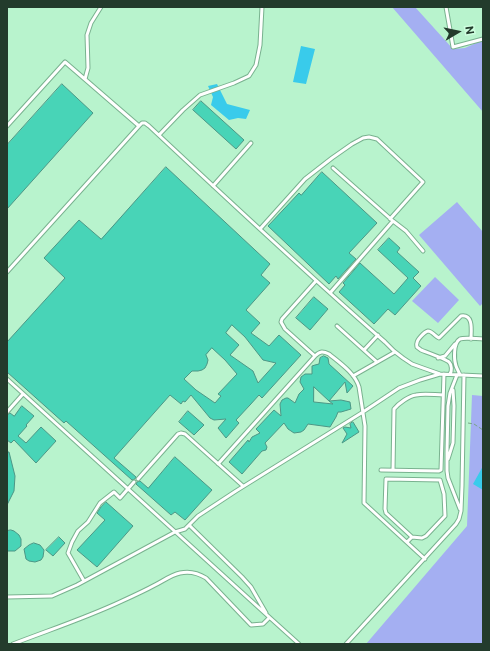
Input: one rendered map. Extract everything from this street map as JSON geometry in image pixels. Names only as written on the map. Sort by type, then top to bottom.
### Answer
[{"type":"lane","points":[[85,79],[88,68],[87,35],[91,23],[100,7]]},
{"type":"lane","points":[[159,135],[200,95],[249,76],[256,65],[260,45],[262,7]]},
{"type":"lane","points":[[446,7],[453,47],[483,39]]},
{"type":"lane","points":[[7,126],[65,62],[139,126]]},
{"type":"lane","points":[[7,272],[139,126],[142,123],[145,123],[395,352],[412,364],[442,374]]},
{"type":"lane","points":[[260,229],[305,179],[332,158],[363,138],[369,137],[377,139],[423,182],[330,293]]},
{"type":"lane","points":[[213,186],[251,143]]},
{"type":"lane","points":[[333,168],[391,220],[406,231],[423,251]]},
{"type":"lane","points":[[315,356],[285,329],[281,322],[316,281]]},
{"type":"lane","points":[[450,374],[452,372],[448,362],[421,350],[416,344],[418,340],[428,331],[439,338],[461,316],[464,315],[467,316],[470,322],[471,338]]},
{"type":"lane","points":[[337,326],[377,362]]},
{"type":"lane","points":[[364,350],[378,336]]},
{"type":"lane","points":[[438,358],[445,356],[460,339],[483,339]]},
{"type":"lane","points":[[346,644],[425,559],[459,519],[461,511],[463,423],[460,375],[455,361],[456,343]]},
{"type":"lane","points":[[218,464],[319,352],[322,351],[329,354],[353,376],[359,387],[365,426],[364,503],[425,559]]},
{"type":"lane","points":[[353,376],[395,352]]},
{"type":"lane","points":[[381,470],[441,470],[443,395],[442,374]]},
{"type":"lane","points":[[7,597],[52,596],[84,581],[185,528],[198,516],[243,486],[399,388],[442,374],[483,376]]},
{"type":"lane","points":[[460,375],[452,388],[448,406],[447,471],[448,478],[461,511]]},
{"type":"lane","points":[[7,379],[268,617],[300,644]]},
{"type":"lane","points":[[447,471],[453,443],[454,406],[452,388]]},
{"type":"lane","points":[[7,412],[23,394]]},
{"type":"lane","points":[[389,479],[440,480],[444,494],[444,516],[426,536],[422,538],[412,537],[386,513],[386,479],[389,479],[391,470],[394,409],[397,405],[416,394],[443,395]]},
{"type":"lane","points":[[138,479],[180,433],[185,434],[243,486]]},
{"type":"lane","points":[[84,581],[68,553],[72,542],[78,532],[88,522],[100,503],[114,492],[120,498],[134,482]]},
{"type":"lane","points":[[188,525],[251,587],[268,617]]},
{"type":"lane","points":[[407,542],[412,537]]},
{"type":"lane","points":[[13,644],[100,611],[139,594],[173,575],[188,572],[201,575],[206,578],[251,625],[263,624],[268,617]]},
{"type":"path","points":[[463,423],[474,424],[483,430]]},
{"type":"shaded area","points":[[392,7],[415,7],[453,49],[465,48],[483,40],[483,112]]},
{"type":"shaded area","points":[[301,46],[315,49],[306,84],[293,82]]},
{"type":"shaded area","points":[[217,84],[227,104],[250,110],[246,119],[238,118],[229,120],[211,105],[213,97],[208,86]]},
{"type":"shaded area","points":[[457,202],[483,232],[483,303],[480,306],[419,235]]},
{"type":"shaded area","points":[[435,277],[459,300],[438,323],[412,301]]},
{"type":"shaded area","points":[[472,395],[483,396],[483,644],[366,644],[467,526]]},
{"type":"shaded area","points":[[483,466],[483,490],[473,484]]},
{"type":"building","points":[[62,84],[93,113],[7,209],[7,145]]},
{"type":"building","points":[[201,101],[244,140],[236,149],[193,110]]},
{"type":"building","points":[[166,167],[270,264],[261,275],[270,283],[246,310],[260,323],[251,333],[269,346],[279,335],[301,355],[262,398],[259,395],[236,420],[239,423],[226,438],[218,428],[226,419],[214,420],[210,418],[191,395],[181,404],[170,395],[114,458],[136,477],[132,480],[66,421],[64,423],[7,372],[7,342],[65,278],[44,258],[79,220],[101,239]],"holes":[[[232,325],[245,337],[263,360],[276,363],[258,383],[253,371],[230,355],[239,345],[226,333]],[[212,348],[237,374],[218,394],[221,396],[215,403],[196,390],[184,379],[192,371],[198,371],[205,368],[208,360],[206,355]]]},
{"type":"building","points":[[322,172],[377,223],[349,253],[356,259],[338,279],[336,276],[329,284],[268,226],[299,193],[301,195]]},
{"type":"building","points":[[389,238],[400,248],[397,252],[419,272],[413,278],[421,286],[395,315],[388,309],[374,324],[339,292],[345,285],[343,283],[360,263],[394,294],[408,278],[378,250]]},
{"type":"building","points":[[314,297],[328,309],[310,330],[296,318]]},
{"type":"building","points":[[324,356],[328,358],[329,364],[353,386],[347,393],[345,382],[329,401],[341,400],[350,402],[351,409],[338,412],[330,427],[308,424],[301,432],[294,433],[288,429],[284,423],[265,443],[267,447],[266,450],[262,451],[242,474],[229,462],[248,440],[249,442],[252,437],[260,433],[256,429],[274,410],[281,416],[280,404],[282,400],[288,398],[295,403],[299,394],[304,389],[300,382],[301,377],[305,374],[312,374],[312,366],[319,364],[320,358]],"holes":[[[314,387],[329,401],[333,404],[314,402]]]},
{"type":"building","points":[[22,406],[34,416],[18,436],[26,443],[41,427],[56,441],[36,463],[14,440],[11,443],[7,440],[7,415],[10,413],[14,416]]},
{"type":"building","points":[[188,411],[204,425],[194,435],[179,422]]},
{"type":"building","points":[[353,422],[359,432],[342,443],[347,434],[343,428],[351,428],[350,424]]},
{"type":"building","points":[[7,452],[9,452],[15,476],[14,491],[7,505]]},
{"type":"building","points":[[175,457],[212,490],[185,520],[175,512],[171,515],[136,484],[140,481],[148,488]]},
{"type":"building","points":[[106,502],[133,526],[97,567],[77,550],[105,520],[97,513]]},
{"type":"building","points":[[11,530],[19,535],[21,539],[21,546],[15,551],[7,551],[7,531]]},
{"type":"building","points":[[59,537],[65,543],[53,556],[46,550]]},
{"type":"building","points":[[34,543],[40,545],[44,550],[41,560],[35,562],[26,559],[24,549]]}]
